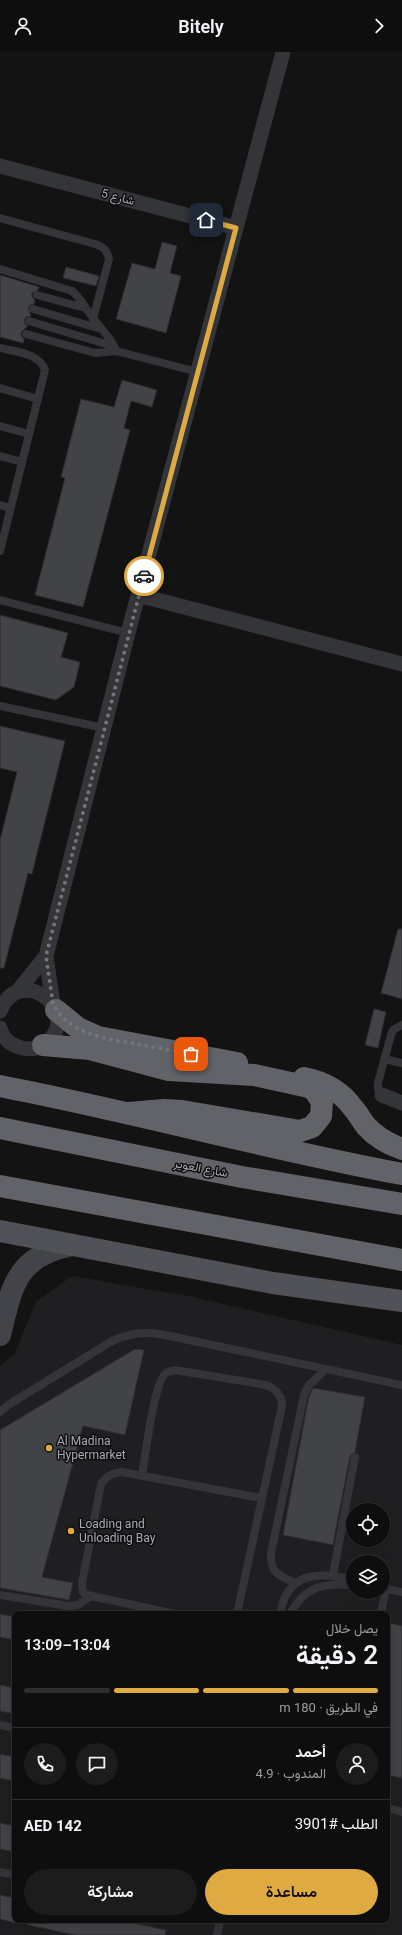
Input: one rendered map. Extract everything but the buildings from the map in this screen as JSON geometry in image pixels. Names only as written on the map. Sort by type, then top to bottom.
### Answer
[{"type":"highway","points":[[54,1007],[78,1028],[98,1037],[211,1058],[319,1081],[329,1086],[347,1099],[366,1126],[373,1133],[391,1145],[402,1149]]},
{"type":"highway","points":[[43,1045],[90,1049],[169,1070],[238,1073],[266,1077],[309,1088],[319,1096],[322,1109],[321,1116],[312,1127],[300,1130],[182,1111],[146,1111],[129,1113]]},
{"type":"highway","points":[[0,1086],[75,1100],[324,1160],[402,1174]]},
{"type":"highway","name":"شارع العوير","points":[[0,1128],[242,1177],[402,1204]]},
{"type":"highway","points":[[0,1186],[402,1260]]},
{"type":"main road","points":[[0,1231],[266,1282],[402,1301]]},
{"type":"street","points":[[2,1036],[21,1048],[29,1049],[43,1045],[54,1034],[57,1026],[46,956],[128,633],[283,52]]},
{"type":"street","name":"شارع 5","points":[[0,166],[236,228]]},
{"type":"street","points":[[138,595],[402,664]]},
{"type":"street","points":[[0,1011],[3,1004],[46,956]]},
{"type":"street","points":[[9,997],[27,990],[37,991],[46,996],[54,1007]]},
{"type":"street","points":[[382,1095],[402,1103]]},
{"type":"street","points":[[0,1335],[11,1290],[21,1274],[36,1258],[47,1252],[72,1245]]},
{"type":"lane","points":[[0,218],[95,244],[102,247],[107,252],[109,259],[93,319]]},
{"type":"lane","points":[[0,269],[72,291],[77,295],[93,319],[109,336],[116,351]]},
{"type":"lane","points":[[37,295],[85,308]]},
{"type":"lane","points":[[33,309],[102,329]]},
{"type":"lane","points":[[29,322],[106,344],[116,351]]},
{"type":"lane","points":[[26,334],[95,353],[116,351],[198,372]]},
{"type":"lane","points":[[0,348],[37,358],[42,363],[45,370],[0,548]]},
{"type":"lane","points":[[0,388],[38,399]]},
{"type":"lane","points":[[0,426],[29,434]]},
{"type":"lane","points":[[0,456],[22,462]]},
{"type":"lane","points":[[0,505],[11,508]]},
{"type":"lane","points":[[0,600],[128,633]]},
{"type":"lane","points":[[0,706],[104,728]]},
{"type":"lane","points":[[382,1095],[378,1090],[378,1083],[392,1030],[402,1025]]},
{"type":"lane","points":[[384,1059],[402,1063]]},
{"type":"lane","points":[[0,1412],[8,1405],[112,1341],[124,1335],[138,1333],[165,1335],[325,1370],[402,1385]]},
{"type":"lane","points":[[142,1476],[158,1386],[166,1373],[173,1370],[261,1384],[269,1386],[276,1391],[281,1398],[282,1406],[238,1611]]},
{"type":"lane","points":[[296,1583],[283,1578],[275,1572],[271,1563],[271,1553],[304,1394],[309,1385],[325,1370]]},
{"type":"lane","points":[[333,1576],[355,1457]]},
{"type":"lane","points":[[161,1611],[86,1595],[81,1588],[101,1484],[106,1477],[114,1472],[122,1472],[261,1498]]},
{"type":"lane","points":[[281,1611],[287,1592],[296,1583],[317,1574],[346,1579]]},
{"type":"lane","points":[[292,1611],[298,1601],[309,1592],[322,1585],[346,1585]]},
{"type":"lane","points":[[390,1589],[402,1592]]},
{"type":"lane","points":[[0,1595],[68,1606],[78,1605],[91,1596]]},
{"type":"lane","points":[[381,1611],[383,1599]]},
{"type":"lane","points":[[0,1725],[12,1727]]},
{"type":"lane","points":[[390,1809],[402,1812]]},
{"type":"lane","points":[[0,1872],[12,1874]]},
{"type":"lane","points":[[217,1935],[219,1923]]},
{"type":"shaded area","points":[[72,1276],[188,1296],[402,1345],[402,1935],[0,1935],[0,1366],[15,1353],[36,1302]]},
{"type":"way so far","points":[[144,576],[128,633],[46,956],[52,987],[53,1004],[56,1010],[66,1020],[78,1028],[98,1037],[191,1054]]},
{"type":"place","name":"Al Madina Hypermarket","points":[[49,1448]]},
{"type":"place","name":"Loading and Unloading Bay","points":[[71,1531]]},
{"type":"route","points":[[144,576],[236,228],[206,220]]}]
